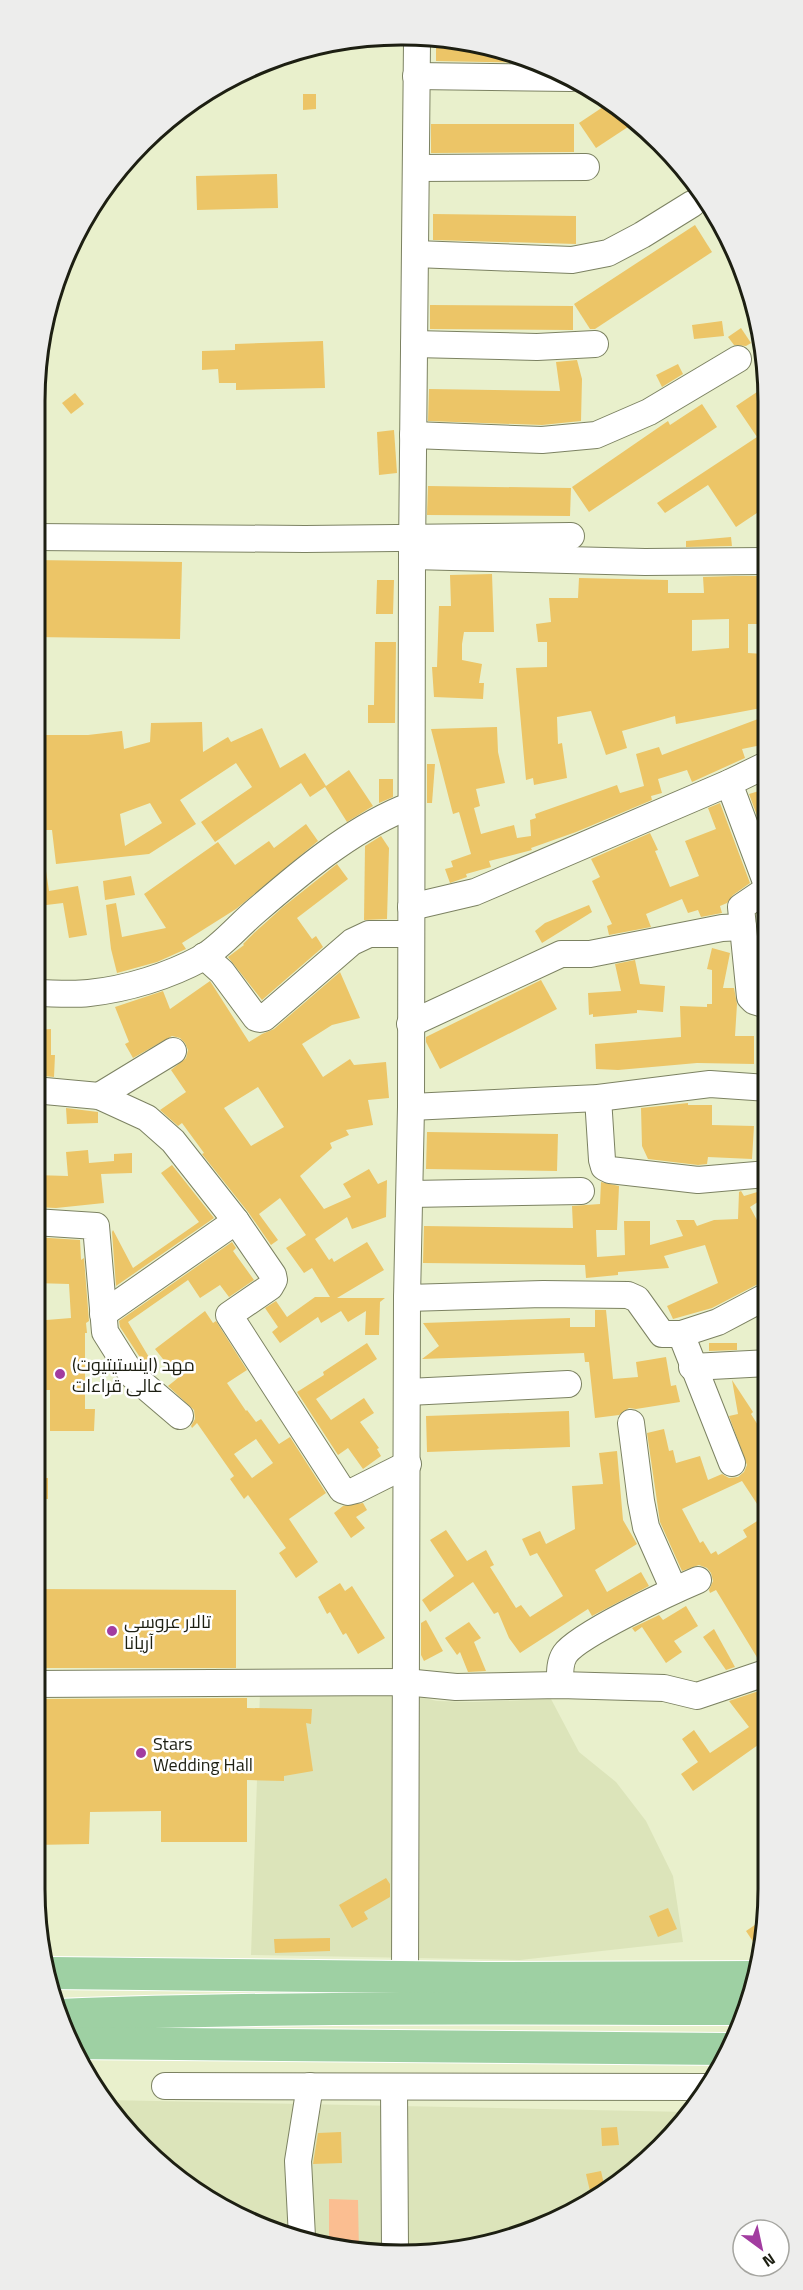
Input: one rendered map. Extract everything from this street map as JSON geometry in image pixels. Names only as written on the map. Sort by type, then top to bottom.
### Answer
[{"type":"main road","points":[[55,1973],[405,1977],[747,1977]]},
{"type":"main road","points":[[137,1975],[138,2012]]},
{"type":"main road","points":[[68,2015],[138,2012],[737,2009]]},
{"type":"main road","points":[[81,2043],[719,2049]]},
{"type":"street","points":[[405,1977],[407,1298],[411,1107],[412,546],[417,46]]},
{"type":"street","points":[[416,76],[550,78]]},
{"type":"street","points":[[416,168],[586,167]]},
{"type":"street","points":[[415,254],[572,260],[608,253],[692,204]]},
{"type":"street","points":[[414,344],[537,347],[595,344]]},
{"type":"street","points":[[413,435],[542,440],[596,435],[649,412],[738,359]]},
{"type":"street","points":[[412,546],[571,536]]},
{"type":"street","points":[[45,537],[305,539],[633,562],[758,561]]},
{"type":"street","points":[[411,907],[475,892],[758,769]]},
{"type":"street","points":[[729,783],[758,861]]},
{"type":"street","points":[[45,993],[88,993],[127,986],[190,964],[204,956],[339,843],[394,812],[402,809],[411,812]]},
{"type":"street","points":[[758,895],[741,907],[751,935],[750,997],[758,1002]]},
{"type":"street","points":[[410,1024],[561,954],[590,954],[722,928],[751,935]]},
{"type":"street","points":[[204,956],[222,972],[256,1017],[260,1019],[264,1018],[352,942],[369,934],[411,934]]},
{"type":"street","points":[[99,1096],[173,1051]]},
{"type":"street","points":[[411,1107],[598,1098],[710,1084],[758,1087]]},
{"type":"street","points":[[45,1091],[99,1096],[147,1118],[173,1140],[236,1221],[273,1275],[274,1280],[270,1287],[229,1315],[342,1490],[348,1492],[356,1490],[408,1464]]},
{"type":"street","points":[[598,1098],[602,1160],[604,1167],[610,1170],[698,1180],[758,1176]]},
{"type":"street","points":[[410,1194],[581,1191]]},
{"type":"street","points":[[103,1314],[236,1221]]},
{"type":"street","points":[[45,1223],[96,1226],[105,1332],[132,1375],[180,1416]]},
{"type":"street","points":[[407,1298],[543,1294],[628,1295],[637,1299],[662,1334],[681,1334],[717,1322],[758,1301]]},
{"type":"street","points":[[681,1334],[692,1367],[732,1463]]},
{"type":"street","points":[[692,1367],[758,1363]]},
{"type":"street","points":[[408,1392],[568,1384]]},
{"type":"street","points":[[631,1424],[640,1501],[646,1527],[674,1590]]},
{"type":"street","points":[[560,1685],[561,1661],[575,1643],[674,1590],[698,1580]]},
{"type":"street","points":[[45,1684],[405,1682],[456,1687],[560,1685],[664,1688],[697,1695],[758,1675]]},
{"type":"street","points":[[165,2086],[698,2087]]},
{"type":"street","points":[[302,2231],[298,2161],[310,2086]]},
{"type":"street","points":[[394,2087],[395,2245]]},
{"type":"shaded area","points":[[385,1688],[437,1701],[551,1699],[579,1752],[616,1782],[646,1821],[673,1876],[683,1942],[520,1960],[251,1955],[260,1692]]},
{"type":"shaded area","points":[[115,2100],[679,2112],[637,2157],[600,2185],[559,2208],[494,2233],[448,2242],[402,2245],[355,2242],[309,2233],[244,2208],[203,2185],[166,2157],[133,2124]]},
{"type":"shaded area","points":[[329,2199],[358,2200],[359,2242],[329,2237]]},
{"type":"building","points":[[436,47],[471,52],[511,63],[436,61]]},
{"type":"building","points":[[303,94],[316,94],[316,109],[303,110]]},
{"type":"building","points":[[603,107],[629,127],[596,148],[579,123]]},
{"type":"building","points":[[431,124],[574,124],[574,152],[431,153]]},
{"type":"building","points":[[277,174],[278,208],[197,210],[196,176]]},
{"type":"building","points":[[433,214],[576,216],[576,244],[433,240]]},
{"type":"building","points":[[695,225],[712,252],[595,329],[590,329],[574,304]]},
{"type":"building","points":[[430,305],[573,306],[573,330],[430,329]]},
{"type":"building","points":[[722,321],[724,336],[694,339],[692,325]]},
{"type":"building","points":[[741,328],[751,343],[746,346],[734,345],[728,337]]},
{"type":"building","points":[[323,341],[325,388],[236,390],[236,383],[219,383],[218,369],[202,370],[202,351],[235,350],[235,344]]},
{"type":"building","points":[[577,360],[582,379],[581,421],[542,425],[428,421],[429,389],[560,391],[556,362]]},
{"type":"building","points":[[678,364],[683,374],[662,387],[656,375]]},
{"type":"building","points":[[758,392],[758,512],[736,527],[708,485],[665,513],[657,503],[757,437],[736,406]]},
{"type":"building","points":[[75,393],[84,404],[71,414],[62,403]]},
{"type":"building","points":[[702,404],[717,427],[589,512],[572,487],[668,421],[670,425]]},
{"type":"building","points":[[394,430],[397,473],[379,475],[377,432]]},
{"type":"building","points":[[428,486],[571,488],[570,516],[427,515]]},
{"type":"building","points":[[731,537],[732,546],[686,547],[686,541]]},
{"type":"building","points":[[45,560],[182,562],[180,639],[45,637]]},
{"type":"building","points":[[492,574],[494,632],[464,632],[462,644],[462,660],[482,664],[479,683],[484,683],[483,699],[434,697],[432,667],[437,667],[439,606],[451,606],[450,575]]},
{"type":"building","points":[[758,576],[758,624],[748,624],[748,653],[758,654],[758,709],[676,724],[675,716],[622,731],[627,748],[606,755],[591,711],[557,717],[558,744],[562,743],[567,778],[534,785],[533,778],[526,780],[516,668],[547,667],[547,642],[538,642],[536,624],[551,622],[549,598],[578,598],[579,578],[668,580],[668,593],[704,593],[703,577]],"holes":[[[729,619],[729,648],[692,651],[692,620]]]},
{"type":"building","points":[[377,580],[394,580],[393,614],[376,614]]},
{"type":"building","points":[[375,642],[396,642],[395,723],[368,723],[368,705],[374,705]]},
{"type":"building","points":[[758,719],[758,746],[742,749],[745,758],[692,782],[687,770],[658,779],[662,793],[651,796],[652,800],[531,848],[532,850],[489,861],[491,867],[466,874],[467,877],[450,883],[445,869],[453,867],[451,861],[471,854],[459,812],[453,814],[431,729],[497,727],[498,752],[505,783],[476,789],[480,806],[474,808],[481,834],[514,825],[517,838],[531,836],[530,820],[536,818],[535,814],[617,785],[620,793],[644,786],[636,754],[659,747],[662,755]]},
{"type":"building","points":[[202,722],[203,752],[228,737],[231,742],[262,728],[280,768],[305,753],[326,786],[349,770],[373,806],[347,822],[325,787],[310,797],[301,783],[215,842],[201,822],[252,787],[236,763],[180,800],[196,824],[149,854],[56,864],[52,830],[45,830],[45,735],[88,735],[122,731],[124,749],[150,742],[151,723]],"holes":[[[150,803],[162,823],[125,846],[120,814]]]},
{"type":"building","points":[[427,764],[435,764],[432,803],[427,803]]},
{"type":"building","points":[[379,779],[393,779],[393,797],[379,803]]},
{"type":"building","points":[[758,791],[758,818],[749,794]]},
{"type":"building","points":[[720,803],[750,883],[733,895],[727,903],[720,906],[722,913],[701,917],[698,910],[688,913],[682,899],[646,914],[651,927],[609,935],[607,926],[612,924],[592,881],[600,877],[591,859],[650,833],[670,887],[699,876],[685,841],[716,829],[708,808]]},
{"type":"building","points":[[306,824],[318,841],[236,909],[182,943],[186,949],[157,962],[117,973],[111,949],[106,905],[116,903],[122,937],[166,928],[144,894],[218,842],[235,865],[269,841],[274,848]]},
{"type":"building","points":[[381,836],[389,848],[387,919],[364,920],[365,846]]},
{"type":"building","points":[[337,864],[348,879],[297,918],[312,939],[316,936],[323,947],[262,1000],[228,957],[244,945],[283,907]]},
{"type":"building","points":[[45,871],[49,891],[78,886],[87,935],[69,938],[63,903],[45,905]]},
{"type":"building","points":[[131,876],[135,895],[105,900],[103,881]]},
{"type":"building","points":[[589,905],[592,912],[542,943],[535,931],[545,923]]},
{"type":"building","points":[[712,948],[730,953],[723,988],[734,988],[737,1004],[735,1036],[754,1036],[754,1064],[697,1063],[618,1070],[596,1069],[595,1044],[681,1037],[680,1006],[707,1007],[707,1004],[712,1004],[712,970],[707,969]]},
{"type":"building","points":[[635,960],[640,984],[665,986],[663,1012],[637,1010],[637,1013],[593,1017],[593,1014],[589,1015],[588,993],[621,991],[615,964]]},
{"type":"building","points":[[340,972],[360,1018],[332,1025],[302,1044],[323,1077],[350,1059],[354,1065],[386,1062],[389,1098],[368,1100],[373,1125],[346,1130],[349,1135],[330,1143],[332,1148],[300,1176],[324,1209],[351,1197],[343,1184],[369,1169],[378,1184],[387,1180],[386,1217],[352,1229],[347,1217],[315,1239],[329,1260],[332,1258],[334,1262],[367,1242],[384,1270],[337,1298],[385,1298],[380,1302],[379,1335],[365,1335],[366,1311],[348,1322],[341,1311],[321,1323],[318,1317],[280,1343],[272,1332],[278,1327],[265,1308],[276,1301],[287,1317],[315,1297],[330,1297],[312,1268],[304,1273],[286,1248],[306,1235],[280,1198],[259,1214],[278,1240],[271,1245],[202,1154],[204,1153],[182,1123],[178,1126],[160,1110],[186,1092],[171,1070],[186,1058],[188,1050],[185,1043],[180,1038],[172,1036],[133,1058],[125,1044],[129,1042],[115,1007],[163,991],[170,1009],[210,981],[249,1042],[274,1029]],"holes":[[[258,1087],[284,1127],[251,1146],[224,1108]]]},
{"type":"building","points":[[541,980],[557,1009],[440,1069],[426,1042],[426,1037]]},
{"type":"building","points":[[45,1029],[51,1029],[51,1055],[55,1055],[54,1077],[45,1076]]},
{"type":"building","points":[[688,1103],[688,1105],[712,1105],[712,1125],[754,1126],[752,1159],[708,1157],[707,1164],[698,1165],[648,1159],[642,1146],[641,1108]]},
{"type":"building","points":[[66,1108],[98,1112],[98,1123],[67,1124]]},
{"type":"building","points":[[427,1132],[558,1134],[557,1171],[426,1169]]},
{"type":"building","points":[[88,1150],[89,1163],[114,1161],[114,1154],[132,1153],[132,1173],[101,1174],[104,1203],[45,1208],[45,1175],[68,1176],[66,1152]]},
{"type":"building","points":[[172,1165],[214,1218],[116,1286],[113,1230],[133,1268],[199,1222],[161,1173]]},
{"type":"building","points":[[601,1182],[619,1186],[617,1230],[596,1230],[597,1257],[625,1255],[624,1221],[650,1221],[650,1245],[683,1236],[676,1220],[694,1220],[697,1226],[714,1220],[738,1219],[739,1192],[741,1191],[744,1196],[758,1192],[758,1202],[750,1207],[758,1222],[758,1284],[712,1308],[673,1319],[667,1306],[718,1283],[705,1245],[664,1256],[669,1268],[618,1272],[618,1275],[586,1278],[585,1265],[423,1263],[424,1226],[573,1228],[572,1206],[600,1204]]},
{"type":"building","points":[[45,1238],[80,1240],[81,1260],[84,1258],[89,1321],[86,1323],[87,1333],[85,1333],[85,1409],[95,1409],[94,1431],[50,1431],[50,1390],[45,1390],[45,1320],[71,1318],[69,1284],[45,1283]]},
{"type":"building","points":[[232,1242],[236,1248],[233,1251],[254,1280],[229,1297],[220,1285],[200,1298],[188,1280],[128,1322],[153,1364],[147,1368],[120,1327],[119,1321]]},
{"type":"building","points":[[595,1310],[606,1310],[613,1379],[638,1377],[636,1362],[666,1357],[671,1386],[676,1385],[680,1402],[636,1409],[629,1408],[619,1415],[595,1418],[589,1362],[585,1362],[584,1353],[422,1359],[439,1346],[423,1323],[570,1318],[570,1327],[595,1327]]},
{"type":"building","points":[[205,1311],[213,1323],[216,1321],[247,1370],[227,1383],[246,1411],[256,1422],[261,1419],[279,1444],[290,1437],[326,1493],[289,1519],[318,1562],[296,1578],[279,1553],[286,1548],[248,1495],[244,1499],[230,1479],[234,1476],[197,1423],[192,1428],[195,1419],[194,1410],[168,1386],[178,1378],[155,1349]],"holes":[[[256,1439],[273,1463],[252,1478],[234,1454]]]},
{"type":"building","points":[[367,1343],[377,1359],[316,1399],[331,1420],[364,1398],[374,1413],[360,1422],[379,1448],[377,1449],[381,1456],[363,1469],[348,1448],[338,1455],[297,1392]]},
{"type":"building","points":[[709,1343],[737,1343],[737,1350],[709,1351]]},
{"type":"building","points":[[732,1380],[753,1412],[751,1414],[758,1425],[758,1505],[742,1481],[682,1509],[700,1543],[703,1541],[711,1554],[716,1551],[718,1555],[747,1537],[743,1530],[758,1520],[758,1659],[716,1590],[710,1593],[713,1581],[707,1568],[699,1565],[682,1571],[660,1522],[647,1433],[664,1429],[669,1451],[673,1450],[676,1463],[700,1456],[708,1480],[722,1474],[729,1478],[738,1477],[747,1465],[729,1416],[738,1414]]},
{"type":"building","points":[[569,1411],[570,1447],[427,1452],[426,1416]]},
{"type":"building","points":[[617,1451],[623,1520],[637,1544],[595,1570],[607,1592],[641,1572],[649,1586],[592,1616],[588,1609],[520,1653],[509,1638],[498,1612],[494,1614],[473,1582],[430,1612],[422,1600],[454,1576],[430,1540],[446,1530],[467,1561],[486,1550],[494,1565],[490,1567],[516,1608],[521,1605],[530,1617],[563,1596],[537,1553],[530,1556],[522,1539],[540,1531],[546,1544],[575,1529],[572,1486],[603,1484],[599,1453]]},
{"type":"building","points":[[45,1478],[48,1478],[48,1499],[45,1499]]},
{"type":"building","points":[[363,1503],[367,1510],[356,1517],[365,1528],[351,1538],[334,1513],[343,1506]]},
{"type":"building","points":[[340,1583],[345,1591],[352,1586],[385,1638],[358,1654],[346,1633],[343,1635],[330,1612],[327,1614],[318,1597]]},
{"type":"building","points":[[45,1589],[236,1590],[236,1668],[45,1668]]},
{"type":"building","points":[[686,1606],[698,1626],[674,1641],[682,1652],[666,1663],[642,1627],[635,1632],[632,1628],[659,1615],[663,1620]]},
{"type":"building","points":[[426,1620],[443,1651],[424,1661],[421,1655],[421,1623]]},
{"type":"building","points":[[469,1622],[481,1638],[474,1642],[486,1671],[468,1672],[460,1652],[457,1655],[445,1638]]},
{"type":"building","points":[[714,1629],[735,1667],[726,1670],[703,1637]]},
{"type":"building","points":[[758,1691],[758,1745],[693,1791],[681,1774],[698,1762],[682,1739],[694,1730],[710,1753],[749,1727],[729,1701]]},
{"type":"building","name":"Stars Wedding Hall","points":[[247,1698],[247,1708],[312,1709],[311,1724],[306,1723],[313,1771],[284,1776],[284,1781],[247,1780],[247,1842],[161,1842],[161,1811],[90,1812],[89,1844],[45,1845],[45,1699]]},
{"type":"building","points":[[386,1878],[390,1884],[390,1897],[364,1912],[368,1919],[352,1928],[339,1905]]},
{"type":"building","points":[[668,1908],[677,1929],[658,1937],[649,1916]]},
{"type":"building","points":[[756,1924],[754,1943],[746,1931]]},
{"type":"building","points":[[330,1938],[330,1951],[275,1953],[274,1939]]},
{"type":"building","points":[[617,2127],[619,2145],[602,2146],[601,2128]]},
{"type":"building","points":[[341,2132],[342,2163],[313,2164],[318,2133]]},
{"type":"building","points":[[601,2171],[604,2182],[590,2191],[586,2174]]},
{"type":"place","name":"مهد (اینستیتیوت) عالی قراءات","points":[[60,1374]]},
{"type":"place","name":"تالار عروسی آریانا","points":[[112,1631]]},
{"type":"place","name":"Stars Wedding Hall","points":[[141,1753]]}]
